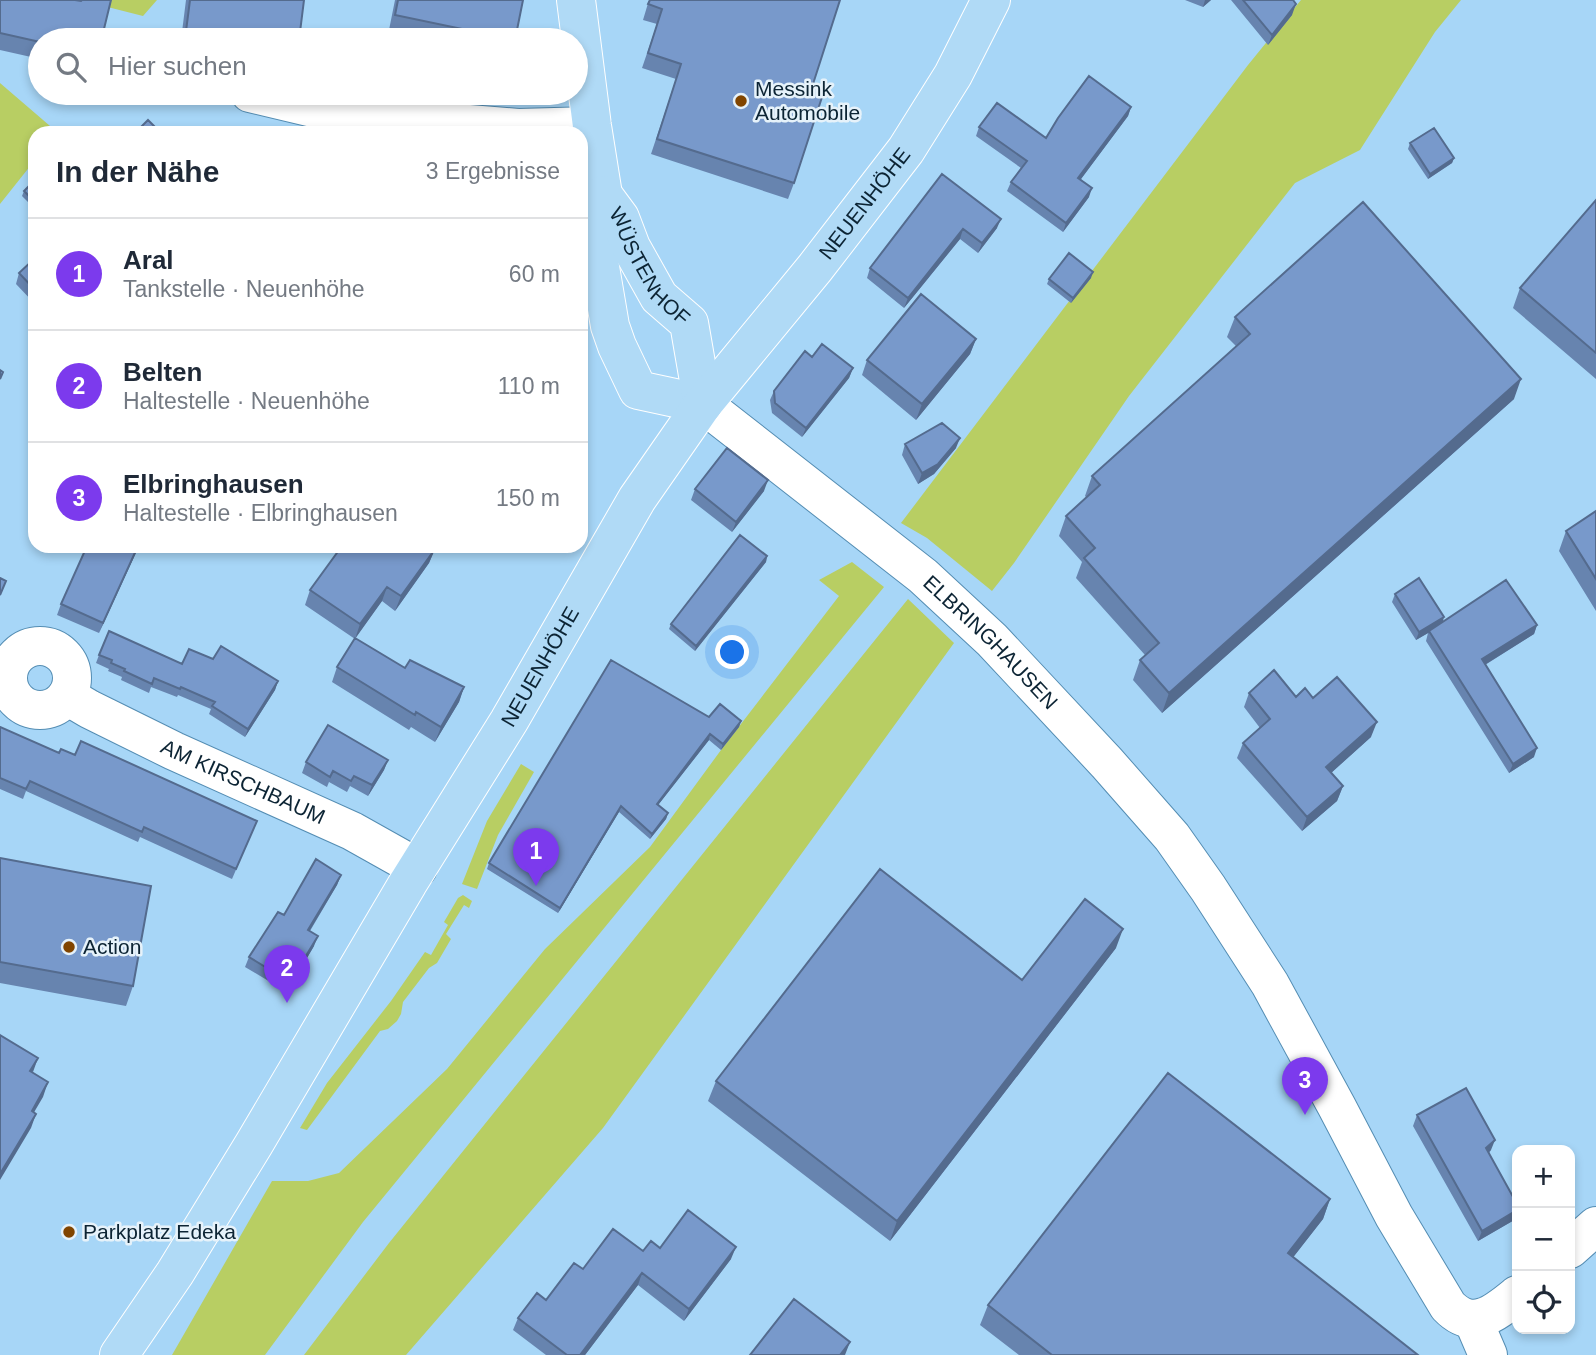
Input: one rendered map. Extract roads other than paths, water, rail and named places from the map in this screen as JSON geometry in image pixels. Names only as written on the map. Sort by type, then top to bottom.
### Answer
[{"type":"main road","name":"WÜSTENHOF","points":[[576,0],[580,28]]},
{"type":"main road","name":"NEUENHÖHE","points":[[120,1355],[158,1301],[509,721],[631,508],[703,404],[815,268],[906,150],[953,75],[991,0]]},
{"type":"main road","name":"WÜSTENHOF","points":[[588,95],[603,195],[595,225],[610,327],[617,346],[638,390],[703,404],[689,323],[659,297],[631,247],[620,218],[603,195]]},
{"type":"main road","points":[[144,1355],[158,1301]]},
{"type":"street","points":[[300,105],[334,113],[493,126]]},
{"type":"street","points":[[588,127],[592,127]]},
{"type":"street","name":"ELBRINGHAUSEN","points":[[703,404],[923,576],[986,634],[1172,837],[1270,984],[1424,1269],[1448,1306],[1458,1315],[1473,1320]]},
{"type":"street","name":"AM KIRSCHBAUM","points":[[67,695],[89,709],[174,751],[352,831],[418,868]]},
{"type":"street","points":[[1575,1245],[1596,1226]]},
{"type":"street","points":[[1488,1355],[1473,1320],[1493,1313],[1512,1298]]},
{"type":"place","name":"Messink Automobile","points":[[741,101]]},
{"type":"place","name":"Aral","points":[[536,886]]},
{"type":"place","name":"Action","points":[[69,947]]},
{"type":"place","name":"Belten","points":[[287,1003]]},
{"type":"place","name":"Elbringhausen","points":[[1305,1115]]},
{"type":"place","name":"Parkplatz Edeka","points":[[69,1232]]}]
